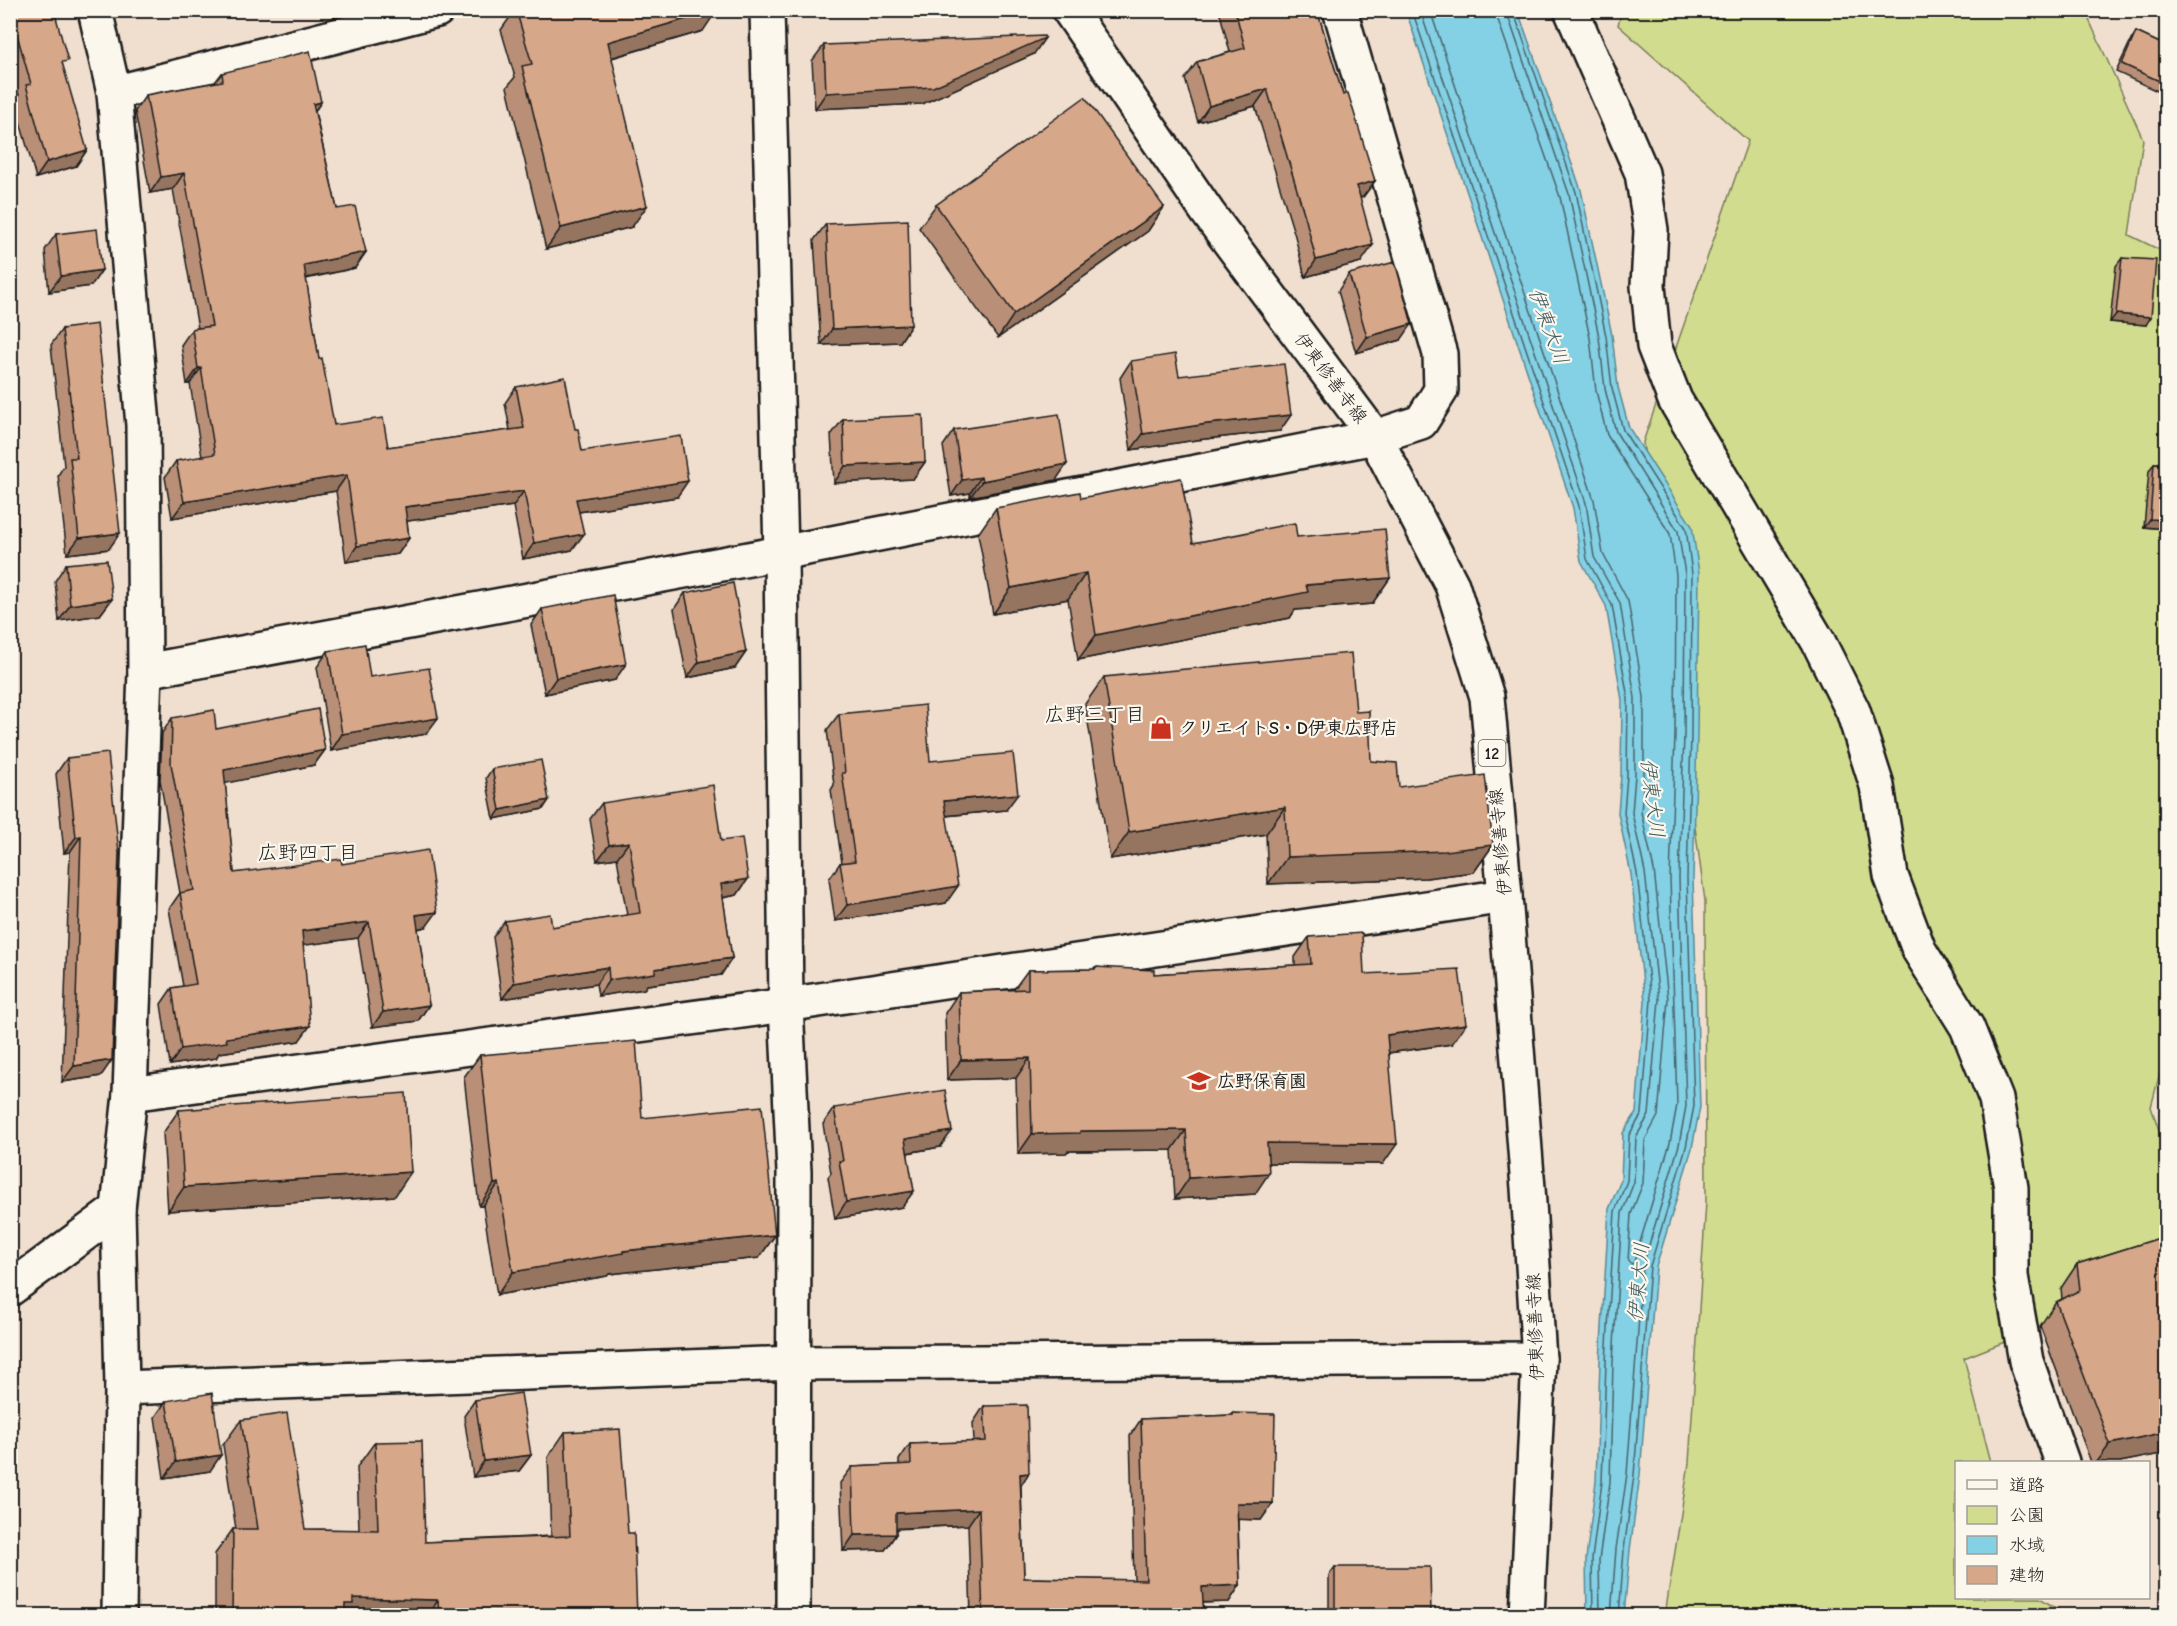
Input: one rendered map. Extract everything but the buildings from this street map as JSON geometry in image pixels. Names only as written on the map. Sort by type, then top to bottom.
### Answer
[{"type":"street","points":[[95,10],[114,93],[142,425],[145,671],[130,1094],[118,1209],[122,1388],[119,1616]]},
{"type":"street","points":[[114,93],[437,10]]},
{"type":"street","points":[[767,10],[781,553],[786,1005],[794,1172],[793,1616]]},
{"type":"street","name":"伊東修善寺線","points":[[1069,10],[1208,213],[1375,437],[1452,585],[1487,697],[1528,1188],[1539,1359],[1527,1616]]},
{"type":"street","points":[[145,671],[781,553],[1375,437],[1421,422],[1441,390],[1440,354],[1340,10]]},
{"type":"street","points":[[1570,10],[1642,173],[1651,230],[1648,286],[1654,345],[1675,400],[1818,641],[1853,711],[1876,786],[1891,876],[1919,951],[1967,1027],[1996,1099],[2011,1188],[2012,1276],[2026,1361],[2062,1461]]},
{"type":"street","points":[[130,1094],[786,1005],[1505,896]]},
{"type":"street","points":[[10,1289],[118,1209]]},
{"type":"street","points":[[122,1388],[794,1363],[1539,1359]]},
{"type":"green space","points":[[1622,10],[2085,11],[2143,139],[2129,235],[2166,253],[2166,1050],[2151,1107],[2166,1150],[2166,1259],[2129,1293],[1964,1358],[1991,1461],[1955,1461],[1955,1599],[2042,1599],[2067,1615],[1665,1615],[1689,1463],[1706,1202],[1705,901],[1643,442],[1748,141],[1618,25]]},
{"type":"water","name":"伊東大川","points":[[1406,11],[1518,11],[1581,190],[1612,335],[1618,387],[1629,428],[1692,526],[1699,573],[1693,878],[1700,1107],[1692,1148],[1656,1267],[1640,1475],[1624,1615],[1587,1615],[1586,1559],[1596,1481],[1609,1209],[1621,1180],[1623,1133],[1636,1113],[1645,1001],[1631,874],[1618,813],[1622,700],[1606,606],[1581,561],[1573,508]]},
{"type":"place","name":"クリエイトS・D伊東広野店","points":[[1161,728]]},
{"type":"place","name":"広野保育園","points":[[1199,1081]]},
{"type":"district","name":"広野三丁目","points":[[1095,714]]},
{"type":"district","name":"広野四丁目","points":[[308,852]]}]
